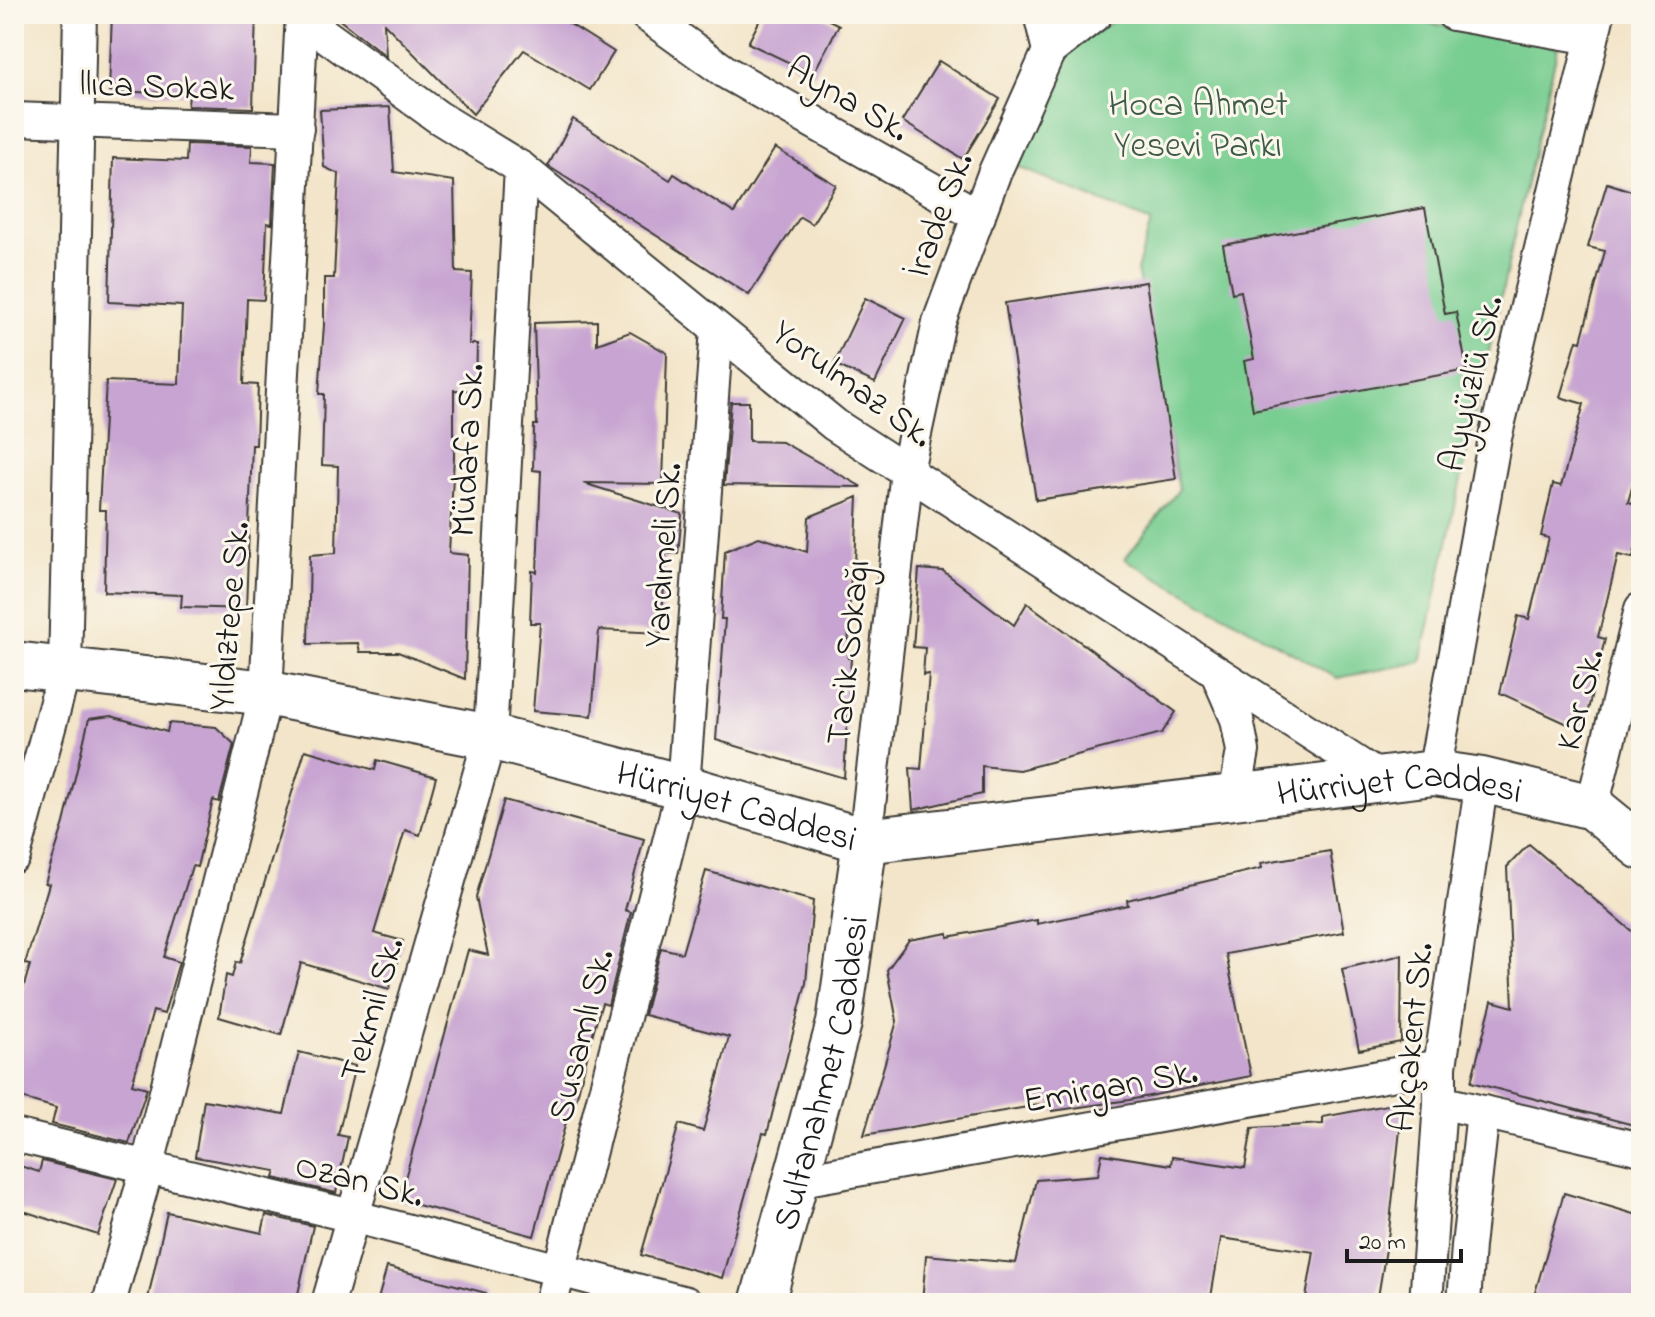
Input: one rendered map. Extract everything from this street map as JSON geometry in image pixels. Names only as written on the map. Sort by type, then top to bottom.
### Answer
[{"type":"street","points":[[14,856],[65,669],[80,14]]},
{"type":"street","name":"Ayna Sk.","points":[[645,14],[727,73],[979,216]]},
{"type":"street","points":[[1040,14],[1049,51]]},
{"type":"street","name":"İrade Sk.","points":[[907,471],[939,322],[994,174],[1049,51],[1096,14]]},
{"type":"street","points":[[1453,14],[1595,26]]},
{"type":"street","name":"Yıldıztepe Sk.","points":[[109,1303],[147,1168],[266,693],[302,16]]},
{"type":"street","name":"Yorulmaz Sk.","points":[[302,16],[438,117],[521,168],[835,425],[1380,778]]},
{"type":"street","name":"Ayyüzlü Sk.","points":[[1434,773],[1495,438],[1595,26]]},
{"type":"street","name":"llıca Sokak","points":[[14,119],[297,129]]},
{"type":"street","name":"Müdafa Sk.","points":[[490,737],[521,168]]},
{"type":"street","name":"Yardımeli Sk.","points":[[683,787],[717,329]]},
{"type":"street","name":"Tacik Sokağı","points":[[865,841],[907,471]]},
{"type":"street","name":"Kar Sk.","points":[[1592,807],[1641,609]]},
{"type":"street","name":"Hürriyet Caddesi","points":[[14,664],[266,693],[490,737],[683,787],[865,841],[1434,773],[1482,780],[1592,807],[1641,847]]},
{"type":"street","points":[[1217,673],[1237,719],[1243,751],[1235,796]]},
{"type":"street","name":"Tekmil Sk.","points":[[328,1303],[490,737]]},
{"type":"street","name":"Akçakent Sk.","points":[[1426,1303],[1440,1066],[1482,780]]},
{"type":"street","name":"Susamlı Sk.","points":[[551,1303],[683,787]]},
{"type":"street","name":"Sultanahmet Caddesi","points":[[762,1303],[839,1023],[865,841]]},
{"type":"street","name":"Emirgan Sk.","points":[[795,1181],[1440,1066]]},
{"type":"street","points":[[1440,1102],[1641,1149]]},
{"type":"street","points":[[1464,1303],[1483,1112]]},
{"type":"street","name":"Ozan Sk.","points":[[14,1135],[352,1216],[686,1303]]},
{"type":"green space","name":"Hoca Ahmet Yesevi Parkı","points":[[1125,14],[1377,14],[1558,47],[1421,662],[1337,678],[1125,559],[1179,489],[1137,270],[1151,222],[1013,165],[1065,52]]},
{"type":"building","points":[[112,14],[256,14],[253,108],[188,106],[189,94],[109,91]]},
{"type":"building","points":[[332,14],[554,14],[614,52],[590,90],[524,50],[473,114],[384,23],[386,56]]},
{"type":"building","points":[[763,14],[817,14],[839,25],[813,74],[748,43]]},
{"type":"building","points":[[939,61],[1000,99],[963,159],[902,121]]},
{"type":"building","points":[[390,107],[394,172],[454,181],[456,272],[472,273],[469,344],[477,344],[476,391],[454,390],[449,553],[468,555],[465,679],[398,652],[360,652],[358,643],[308,644],[310,555],[336,553],[338,466],[322,465],[324,394],[319,394],[324,278],[334,278],[339,174],[324,167],[320,110]]},
{"type":"building","points":[[573,119],[670,180],[674,174],[734,213],[775,148],[836,185],[812,224],[800,217],[749,295],[548,166]]},
{"type":"building","points":[[187,144],[252,146],[251,162],[275,163],[272,224],[267,223],[264,300],[247,299],[244,384],[258,385],[256,445],[252,445],[246,609],[181,607],[182,595],[104,592],[106,510],[99,510],[106,381],[179,384],[182,306],[109,302],[113,158],[186,161]]},
{"type":"building","points":[[1607,183],[1641,194],[1641,455],[1628,502],[1641,505],[1641,524],[1633,558],[1618,555],[1598,637],[1605,639],[1583,731],[1500,693],[1518,616],[1529,619],[1549,538],[1541,536],[1553,484],[1561,486],[1584,404],[1560,397],[1577,340],[1581,341],[1605,251],[1588,247]]},
{"type":"building","points":[[1425,208],[1445,314],[1456,312],[1467,370],[1253,410],[1244,361],[1254,359],[1241,291],[1232,293],[1223,245]]},
{"type":"building","points":[[1146,282],[1176,479],[1036,500],[1005,303]]},
{"type":"building","points":[[865,298],[906,318],[875,383],[834,364]]},
{"type":"building","points":[[597,321],[597,344],[630,332],[667,353],[663,484],[583,483],[682,514],[678,554],[666,553],[661,633],[599,630],[592,716],[533,711],[540,623],[530,623],[532,571],[537,572],[541,471],[533,470],[534,425],[537,425],[534,323]]},
{"type":"building","points":[[731,402],[749,402],[749,441],[782,442],[862,487],[724,485]]},
{"type":"building","points":[[858,497],[855,564],[851,564],[848,658],[851,658],[844,778],[716,740],[725,619],[721,619],[725,551],[759,537],[807,552],[809,517]]},
{"type":"building","points":[[919,569],[943,571],[1014,625],[1027,603],[1176,712],[1162,733],[1019,770],[982,766],[982,794],[913,810],[910,768],[921,769],[929,674],[923,675],[925,648],[913,647]]},
{"type":"building","points":[[111,716],[167,732],[169,723],[216,727],[234,744],[219,802],[213,800],[197,867],[192,866],[164,957],[179,962],[164,1014],[153,1011],[132,1084],[147,1088],[129,1143],[52,1124],[56,1108],[14,1096],[14,1020],[30,965],[25,964],[49,884],[45,883],[64,823],[89,719]]},
{"type":"building","points":[[305,750],[375,770],[377,760],[436,777],[420,835],[405,830],[374,933],[403,941],[389,989],[301,963],[281,1035],[219,1017],[226,975],[232,977],[236,962],[240,963]]},
{"type":"building","points":[[504,800],[644,839],[625,910],[631,912],[608,1005],[602,1003],[572,1116],[568,1115],[534,1236],[399,1200],[468,950],[488,955],[476,897]]},
{"type":"building","points":[[1529,844],[1641,939],[1641,1127],[1471,1082],[1492,1001],[1513,1007],[1507,867]]},
{"type":"building","points":[[1330,851],[1344,932],[1226,954],[1251,1076],[1129,1100],[1052,1111],[1051,1103],[864,1135],[897,1021],[887,970],[909,940],[948,933],[948,937],[1037,920],[1037,924],[1128,905],[1127,900],[1262,868],[1261,863]]},
{"type":"building","points":[[706,871],[813,901],[806,983],[767,1134],[763,1133],[722,1278],[641,1255],[679,1124],[703,1131],[729,1037],[644,1015],[661,948],[682,953]]},
{"type":"building","points":[[1402,955],[1401,1042],[1359,1050],[1342,969]]},
{"type":"building","points":[[299,1052],[355,1066],[338,1135],[348,1137],[336,1193],[274,1178],[276,1171],[195,1157],[204,1100],[284,1114]]},
{"type":"building","points":[[1403,1102],[1389,1231],[1377,1303],[1305,1303],[1314,1252],[1221,1238],[1210,1303],[922,1303],[926,1255],[1016,1263],[1036,1180],[1098,1175],[1102,1154],[1171,1165],[1172,1157],[1245,1168],[1252,1128],[1323,1124],[1323,1117]]},
{"type":"building","points":[[42,1161],[117,1179],[98,1235],[14,1208],[14,1164],[39,1172]]},
{"type":"building","points":[[1564,1193],[1641,1216],[1641,1303],[1532,1303]]},
{"type":"building","points":[[167,1212],[262,1233],[266,1215],[313,1226],[296,1303],[147,1303]]},
{"type":"building","points":[[387,1267],[486,1293],[485,1303],[377,1303]]}]
